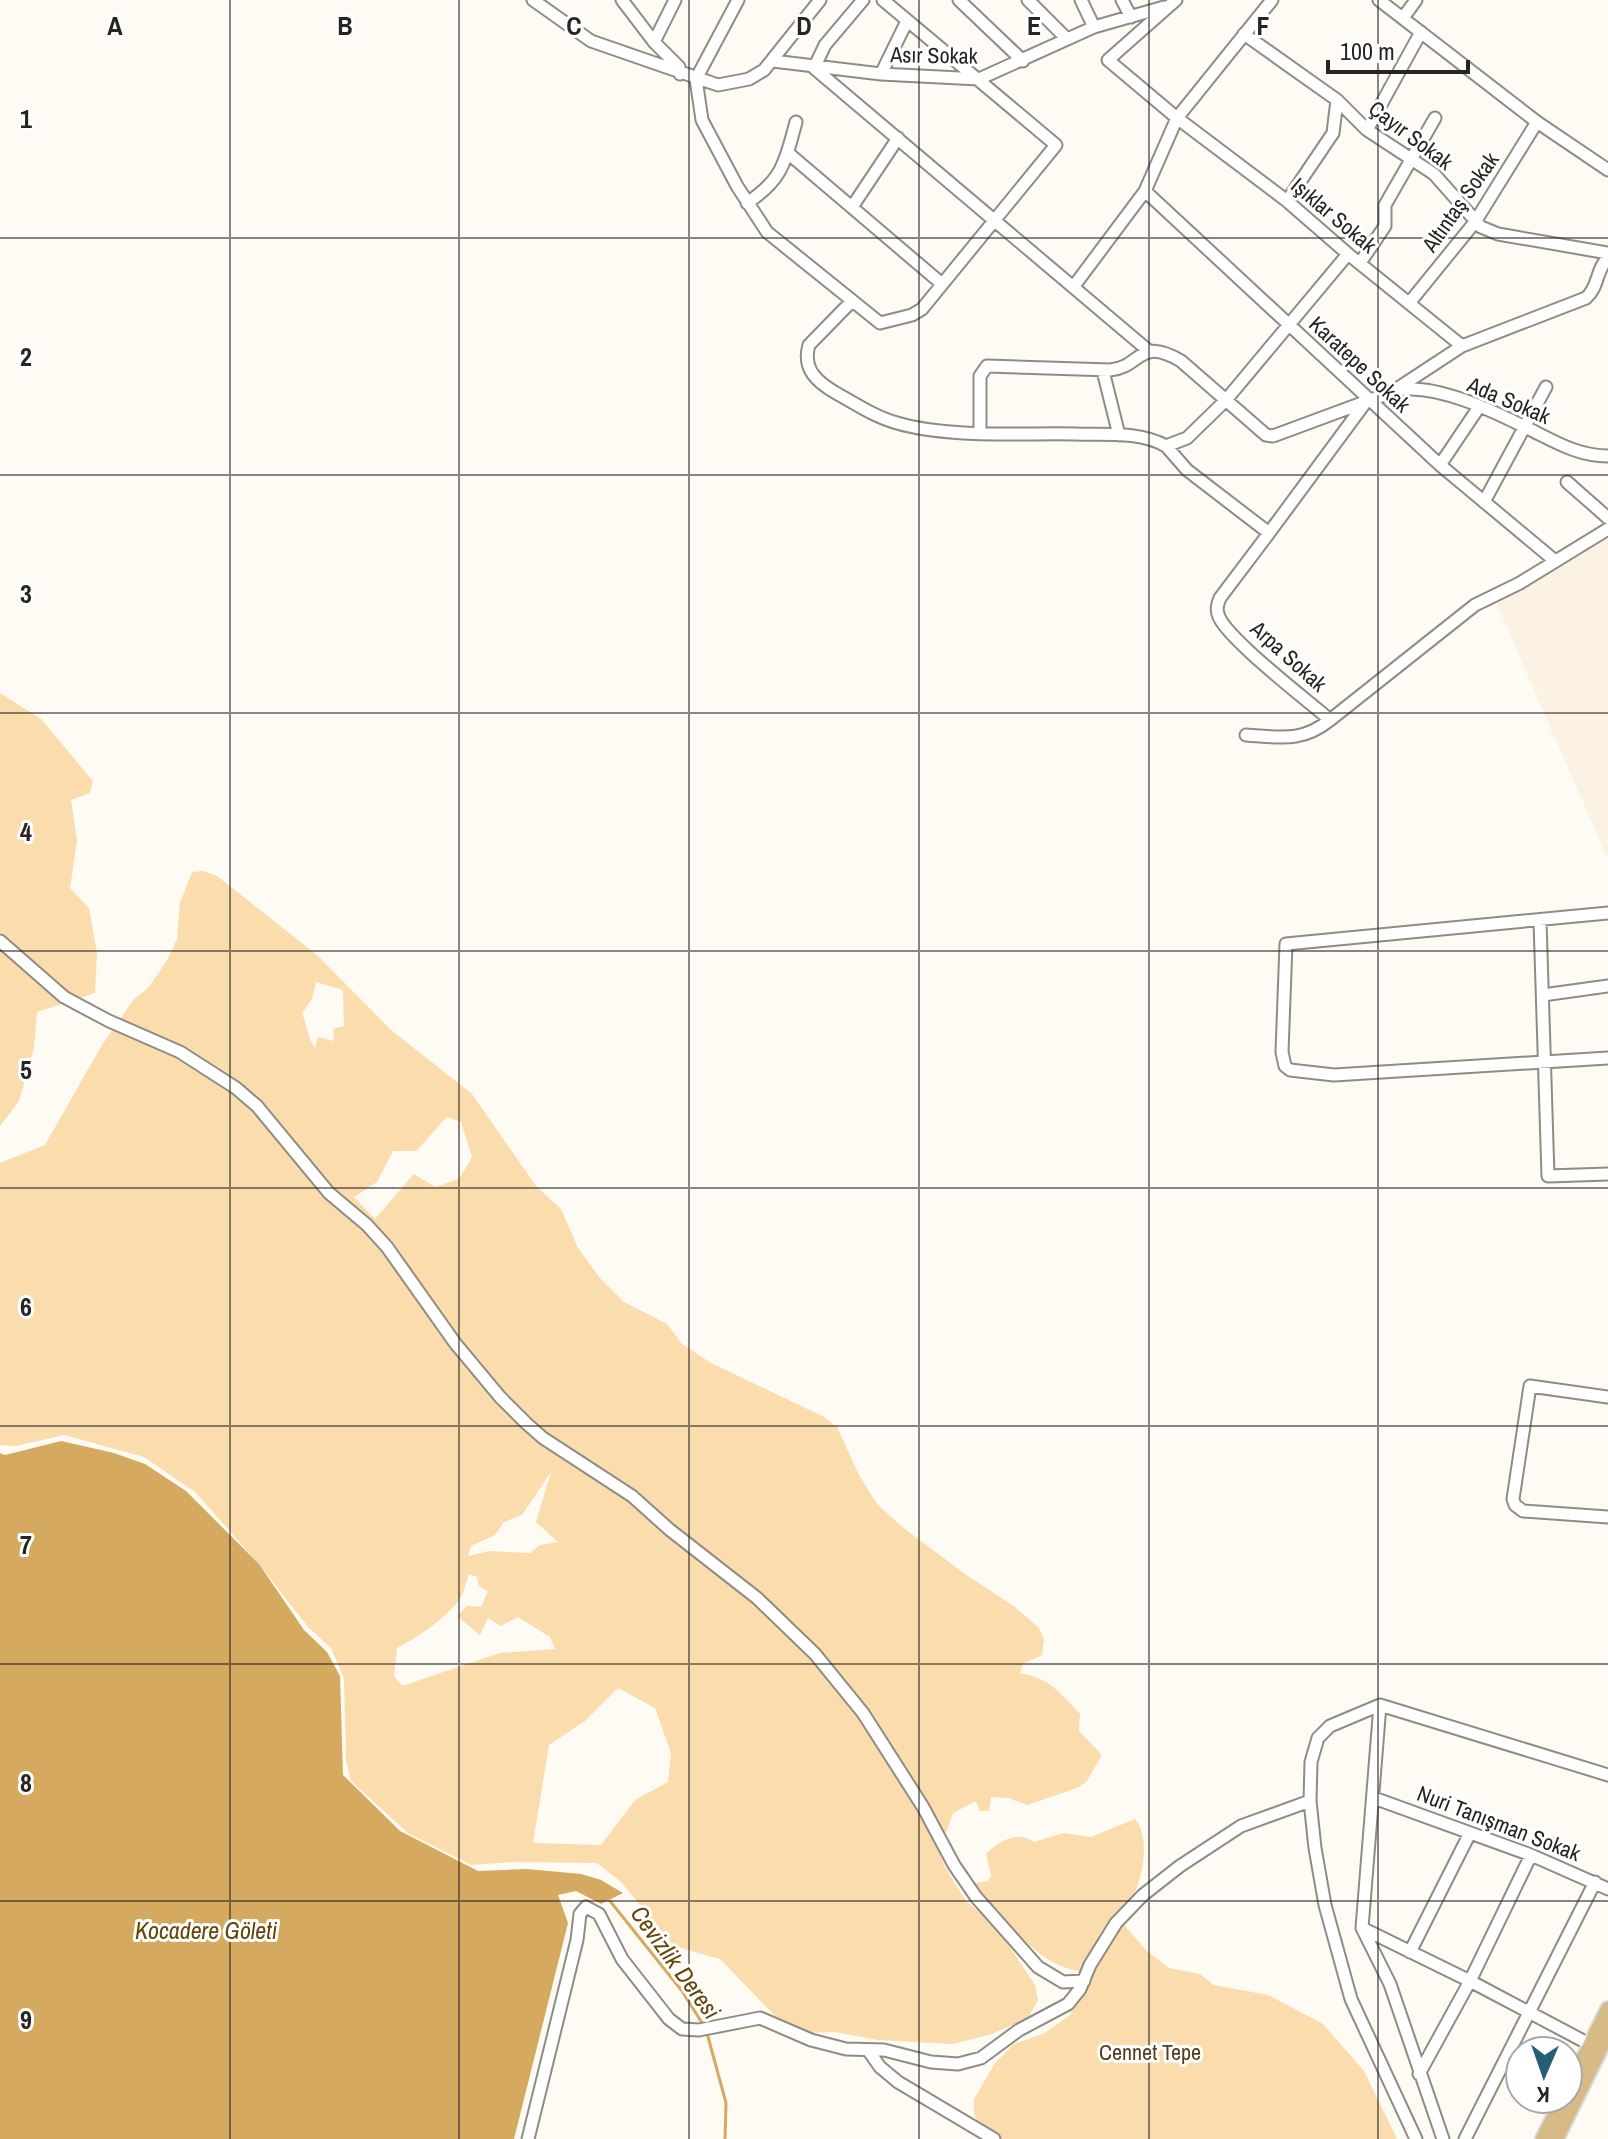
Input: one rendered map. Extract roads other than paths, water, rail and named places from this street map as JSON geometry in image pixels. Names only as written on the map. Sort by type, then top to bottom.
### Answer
[{"type":"main road","points":[[1584,2070],[1600,2049],[1608,2009]]},
{"type":"main road","points":[[1556,2139],[1608,2033]]},
{"type":"main road","points":[[1543,2139],[1555,2115]]},
{"type":"street","points":[[533,0],[591,41],[714,85],[725,85],[757,75],[773,61],[820,0]]},
{"type":"street","points":[[622,0],[654,42],[679,67],[680,74]]},
{"type":"street","points":[[654,42],[675,0]]},
{"type":"street","points":[[738,0],[696,79],[702,120],[760,223],[777,241],[851,302],[875,321],[883,323],[917,313],[1056,145],[883,0]]},
{"type":"street","points":[[863,0],[825,45],[814,68],[1074,286],[1135,339],[1144,354]]},
{"type":"street","points":[[959,0],[1023,61]]},
{"type":"street","points":[[1028,0],[1067,39]]},
{"type":"street","points":[[1081,0],[1094,27]]},
{"type":"street","points":[[1122,0],[1131,17]]},
{"type":"street","name":"Asır Sokak","points":[[773,61],[814,68],[974,79],[1023,61],[1094,27],[1160,9],[1175,0]]},
{"type":"street","name":"Işıklar Sokak","points":[[1175,0],[1108,60],[1177,118],[1287,201],[1462,346]]},
{"type":"street","points":[[1074,286],[1145,191],[1177,118],[1272,0]]},
{"type":"street","points":[[1379,0],[1537,122],[1608,170]]},
{"type":"street","points":[[1403,18],[1416,0]]},
{"type":"street","points":[[881,74],[907,21]]},
{"type":"street","points":[[1367,130],[1421,32]]},
{"type":"street","name":"Çayır Sokak","points":[[1244,34],[1337,100],[1367,130],[1442,180],[1475,222]]},
{"type":"street","points":[[1287,201],[1333,133],[1337,100]]},
{"type":"street","points":[[1360,263],[1385,226],[1385,205],[1435,118]]},
{"type":"street","points":[[747,203],[772,185],[788,153],[796,122]]},
{"type":"street","name":"Altıntaş Sokak","points":[[1410,302],[1475,222],[1537,122]]},
{"type":"street","points":[[852,207],[898,138]]},
{"type":"street","points":[[788,153],[942,284]]},
{"type":"street","name":"Karatepe Sokak","points":[[1145,191],[1440,465],[1554,560]]},
{"type":"street","points":[[1384,413],[1384,401],[1392,392],[1462,346],[1586,298],[1594,290],[1608,256],[1498,234],[1475,222]]},
{"type":"street","points":[[1166,446],[1187,438],[1226,400],[1348,254]]},
{"type":"street","points":[[851,302],[809,345],[807,361],[816,380],[870,412],[898,424],[938,430],[1143,437],[1166,446],[1181,465],[1269,533],[1368,399]]},
{"type":"street","points":[[980,432],[980,376],[987,366],[1103,371],[1119,369],[1144,354],[1168,355],[1181,361],[1270,436],[1392,392]]},
{"type":"street","points":[[1103,371],[1119,435]]},
{"type":"street","points":[[1484,502],[1546,387]]},
{"type":"street","name":"Ada Sokak","points":[[1392,392],[1424,389],[1479,407],[1570,450],[1608,456]]},
{"type":"street","points":[[1440,465],[1479,407]]},
{"type":"street","points":[[1567,482],[1608,518]]},
{"type":"street","name":"Arpa Sokak","points":[[1269,533],[1220,598],[1218,615],[1248,648],[1330,720],[1475,605],[1520,583],[1608,529]]},
{"type":"street","points":[[1246,735],[1299,737],[1330,720]]},
{"type":"street","points":[[1608,913],[1286,944],[1282,1052],[1285,1066],[1290,1070],[1334,1075],[1608,1058]]},
{"type":"street","points":[[1540,921],[1548,1176],[1608,1174]]},
{"type":"street","points":[[0,941],[64,997],[109,1021],[180,1052],[236,1088],[257,1106],[329,1193],[367,1225],[387,1247],[455,1343],[518,1414],[543,1438],[632,1496],[757,1598],[815,1654],[863,1713],[976,1897],[1038,1967],[1057,1980],[1084,1981]]},
{"type":"street","points":[[1543,995],[1608,986]]},
{"type":"street","points":[[1608,1397],[1530,1386],[1513,1499],[1523,1511],[1608,1517]]},
{"type":"street","points":[[1416,2139],[1362,2025],[1343,1974],[1320,1880],[1310,1801],[1311,1762],[1318,1738],[1330,1726],[1380,1705],[1608,1775]]},
{"type":"street","points":[[1380,1705],[1362,1928],[1390,1984],[1443,2139]]},
{"type":"street","name":"Nuri Tanışman Sokak","points":[[1374,1798],[1531,1855],[1608,1889]]},
{"type":"street","points":[[528,2139],[582,1909],[591,1907],[599,1914],[622,1959],[673,2023],[682,2029],[699,2030],[751,2018],[766,2020],[816,2042],[846,2049],[884,2050],[948,2064],[975,2061],[1019,2030],[1062,2009],[1076,1996],[1100,1945],[1143,1895],[1230,1832],[1310,1801]]},
{"type":"street","points":[[1410,1952],[1470,1833]]},
{"type":"street","points":[[1419,2074],[1470,1981],[1531,1855]]},
{"type":"street","points":[[1465,2139],[1595,1882]]},
{"type":"street","points":[[1362,1928],[1600,2049]]},
{"type":"street","points":[[868,2050],[880,2067],[898,2082],[994,2139]]},
{"type":"water","name":"Kocadere Göleti","points":[[61,1441],[114,1453],[145,1464],[186,1491],[259,1564],[304,1630],[327,1652],[340,1676],[343,1775],[400,1831],[478,1871],[527,1869],[581,1874],[601,1880],[623,1893],[601,1904],[576,1891],[558,1895],[568,1923],[514,2139],[0,2139],[0,1453],[5,1455]]},
{"type":"waterway","name":"Cevizlik Deresi","points":[[610,1901],[682,1991],[704,2026]]},
{"type":"waterway","name":"Cevizlik Deresi","points":[[707,2033],[726,2103],[725,2139]]},
{"type":"park label","name":"Cennet Tepe","points":[[1150,2052]]}]
